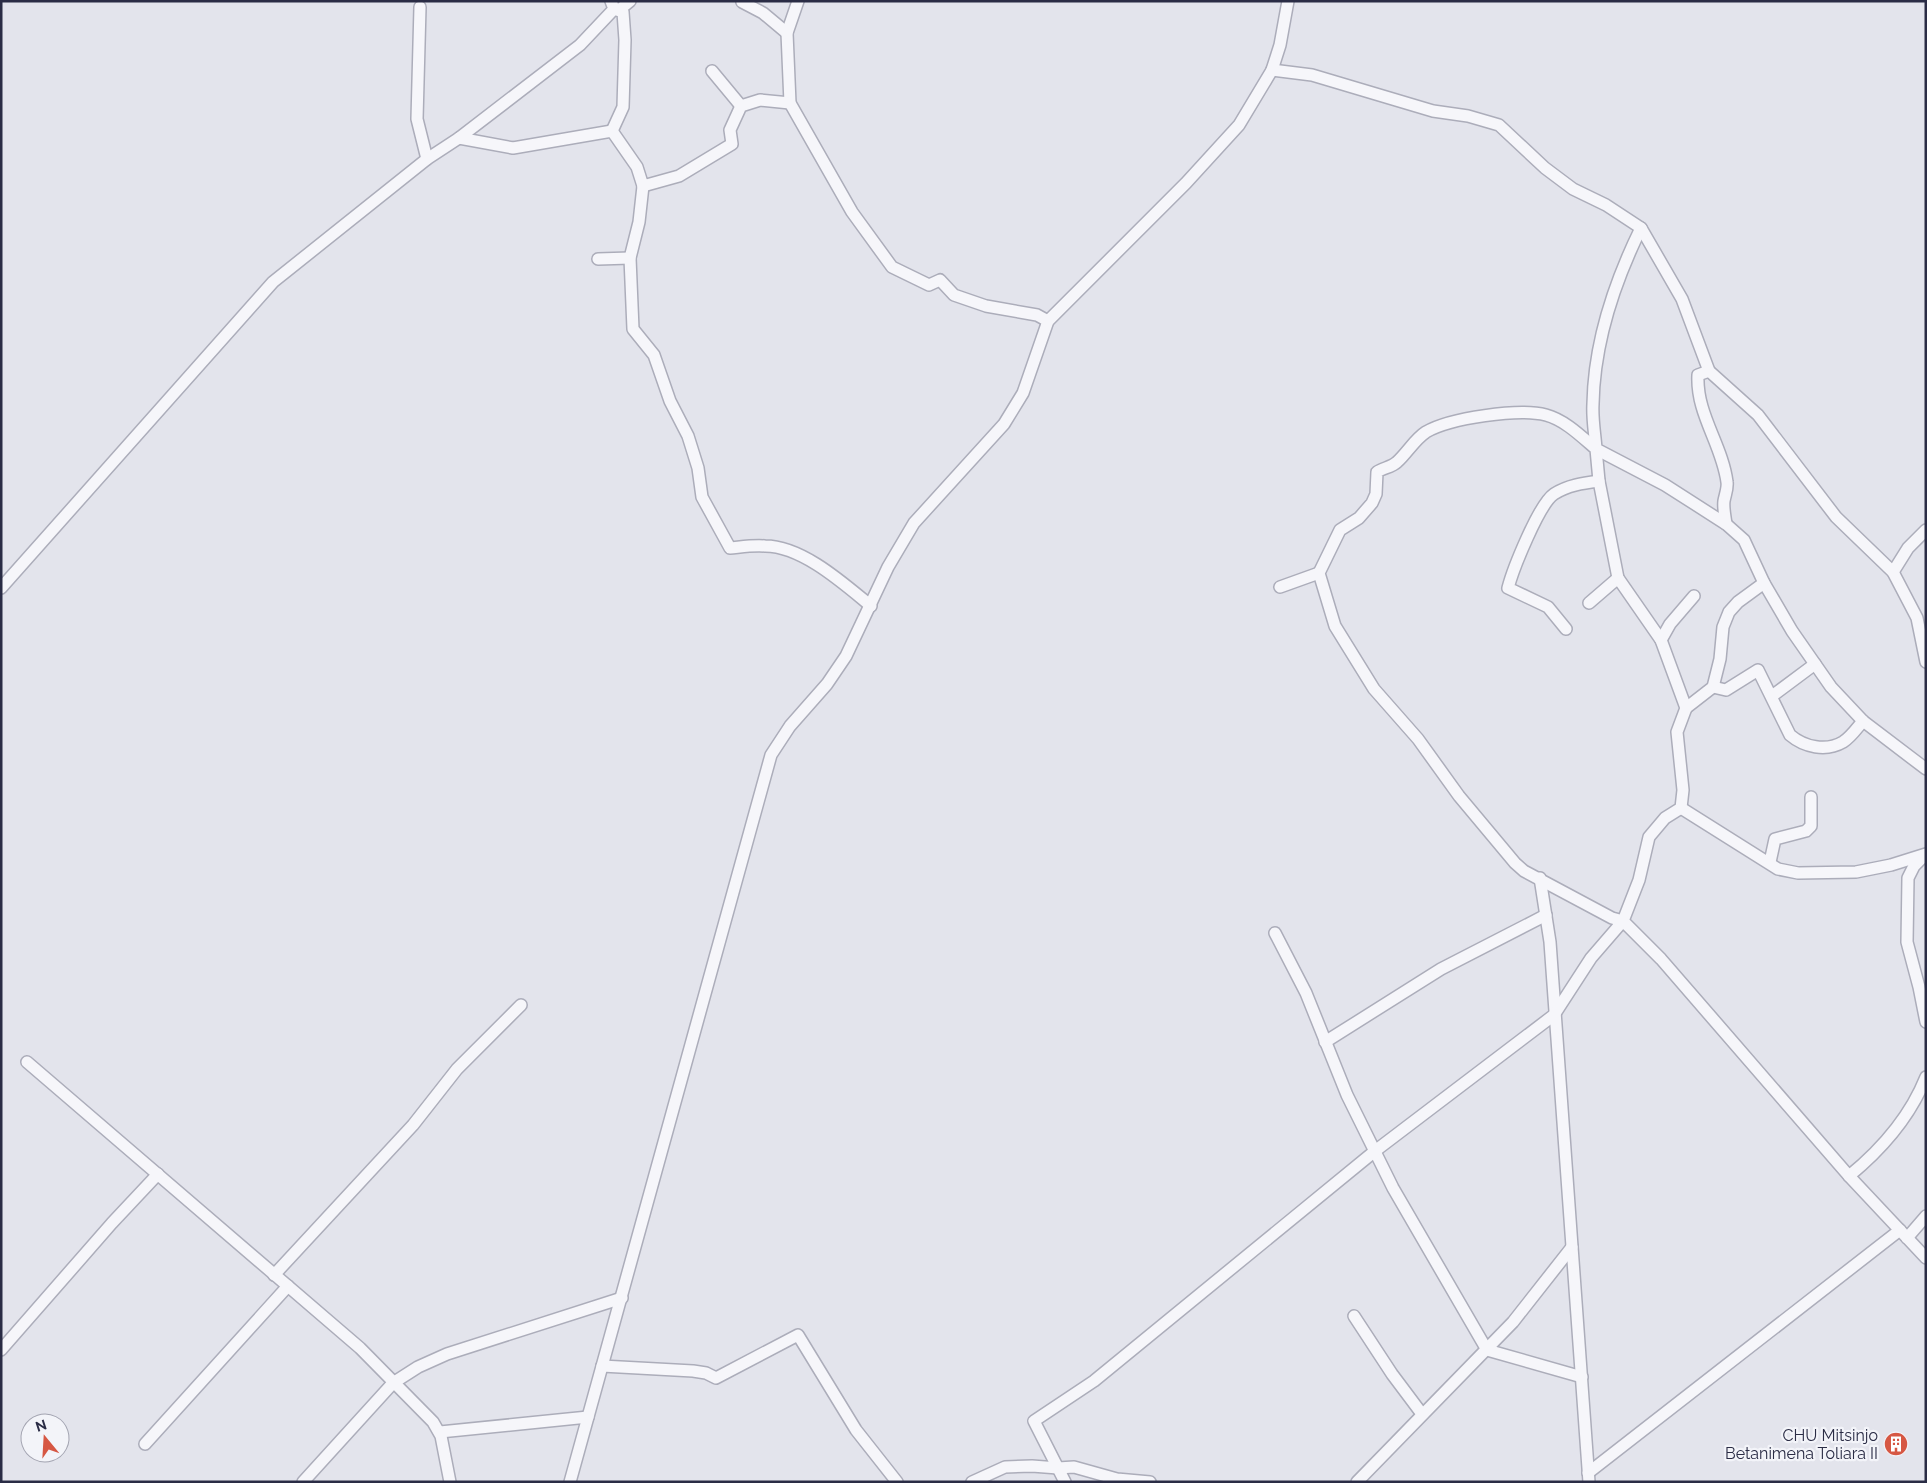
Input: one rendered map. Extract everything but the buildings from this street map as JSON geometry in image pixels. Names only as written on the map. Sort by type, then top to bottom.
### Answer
[{"type":"street","points":[[1,588],[273,282],[427,159],[459,138],[580,45],[614,7],[630,1]]},
{"type":"street","points":[[798,1],[787,33],[790,103],[852,212],[892,267],[929,285],[940,280],[954,295],[986,306],[1037,314],[1048,321]]},
{"type":"street","points":[[570,1482],[622,1298],[631,1254],[771,755],[790,726],[826,684],[846,656],[888,567],[914,522],[1004,424],[1023,393],[1048,321],[1186,183],[1239,125],[1272,70],[1280,45],[1288,1]]},
{"type":"street","points":[[742,2],[763,13],[787,33]]},
{"type":"street","points":[[420,7],[417,119],[427,159]]},
{"type":"street","points":[[612,131],[623,107],[625,40],[623,12],[614,7]]},
{"type":"street","points":[[1272,70],[1312,75],[1433,111],[1468,116],[1499,125],[1545,168],[1573,189],[1606,205],[1641,228],[1682,299],[1709,371],[1758,415],[1836,517],[1893,572],[1917,618],[1926,662]]},
{"type":"street","points":[[712,71],[741,106]]},
{"type":"street","points":[[643,186],[679,176],[732,144],[730,130],[741,106],[760,100],[790,103]]},
{"type":"street","points":[[459,138],[513,148],[612,131]]},
{"type":"street","points":[[612,131],[637,167],[643,186],[639,222],[630,258],[633,329],[654,354],[670,401],[688,436],[698,468],[702,497],[730,548],[766,546],[799,554],[848,587],[871,606]]},
{"type":"street","points":[[1641,228],[1623,264],[1610,307],[1598,360],[1593,403],[1596,449],[1599,481],[1618,578],[1661,640],[1686,708]]},
{"type":"street","points":[[598,259],[630,258]]},
{"type":"street","points":[[1709,371],[1698,375],[1697,390],[1702,413],[1713,435],[1728,483],[1724,503],[1726,524]]},
{"type":"street","points":[[1926,769],[1863,721],[1831,687],[1792,632],[1764,583],[1744,540],[1726,524],[1665,485],[1596,449],[1572,429],[1547,415],[1516,412],[1465,419],[1426,432],[1395,464],[1377,472],[1376,494],[1372,503],[1359,518],[1340,530],[1319,573],[1335,626],[1374,688],[1418,739],[1459,796],[1501,848],[1524,871],[1612,918],[1622,921],[1668,966],[1849,1176],[1926,1258]]},
{"type":"street","points":[[1566,629],[1548,607],[1508,588],[1528,535],[1552,495],[1565,488],[1599,481]]},
{"type":"street","points":[[1893,572],[1908,548],[1926,530]]},
{"type":"street","points":[[1280,587],[1319,573]]},
{"type":"street","points":[[1589,603],[1618,578]]},
{"type":"street","points":[[1065,1482],[1034,1420],[1094,1381],[1375,1151],[1554,1015],[1592,958],[1622,921],[1639,880],[1649,837],[1665,818],[1680,808],[1682,790],[1677,732],[1686,708],[1713,687],[1720,659],[1723,627],[1729,612],[1738,602],[1764,583]]},
{"type":"street","points":[[1661,640],[1670,624],[1694,596]]},
{"type":"street","points":[[1772,696],[1815,664]]},
{"type":"street","points":[[1713,687],[1726,690],[1758,670],[1790,735],[1798,742],[1814,746],[1830,747],[1843,742],[1863,721]]},
{"type":"street","points":[[1770,862],[1775,839],[1806,831],[1811,826],[1811,797]]},
{"type":"street","points":[[1680,808],[1770,862],[1778,869],[1798,873],[1828,874],[1856,872],[1891,866],[1925,854]]},
{"type":"street","points":[[1925,854],[1914,866],[1908,878],[1907,942],[1926,1022]]},
{"type":"street","points":[[1540,878],[1550,942],[1589,1477]]},
{"type":"street","points":[[1324,1042],[1441,969],[1546,915]]},
{"type":"street","points":[[1275,932],[1306,993],[1324,1042],[1347,1095],[1392,1188],[1487,1350],[1582,1377]]},
{"type":"street","points":[[274,1275],[413,1125],[457,1069],[521,1005]]},
{"type":"street","points":[[27,1062],[360,1348],[393,1384],[434,1422],[440,1432],[450,1482]]},
{"type":"street","points":[[1849,1176],[1871,1158],[1894,1133],[1926,1077]]},
{"type":"street","points":[[1,1350],[112,1223],[158,1174]]},
{"type":"street","points":[[1589,1477],[1926,1216]]},
{"type":"street","points":[[1357,1482],[1513,1322],[1572,1247]]},
{"type":"street","points":[[144,1444],[288,1286]]},
{"type":"street","points":[[303,1482],[393,1384],[418,1367],[447,1354],[622,1298]]},
{"type":"street","points":[[1354,1316],[1392,1374],[1422,1414]]},
{"type":"street","points":[[602,1366],[693,1371],[706,1373],[716,1378],[798,1336],[856,1430],[897,1482]]},
{"type":"street","points":[[440,1432],[588,1417]]},
{"type":"street","points":[[972,1482],[1004,1466],[1074,1467],[1117,1479],[1150,1482]]},
{"type":"place","name":"CHU Mitsinjo Betanimena Toliara II","points":[[1896,1444]]}]
